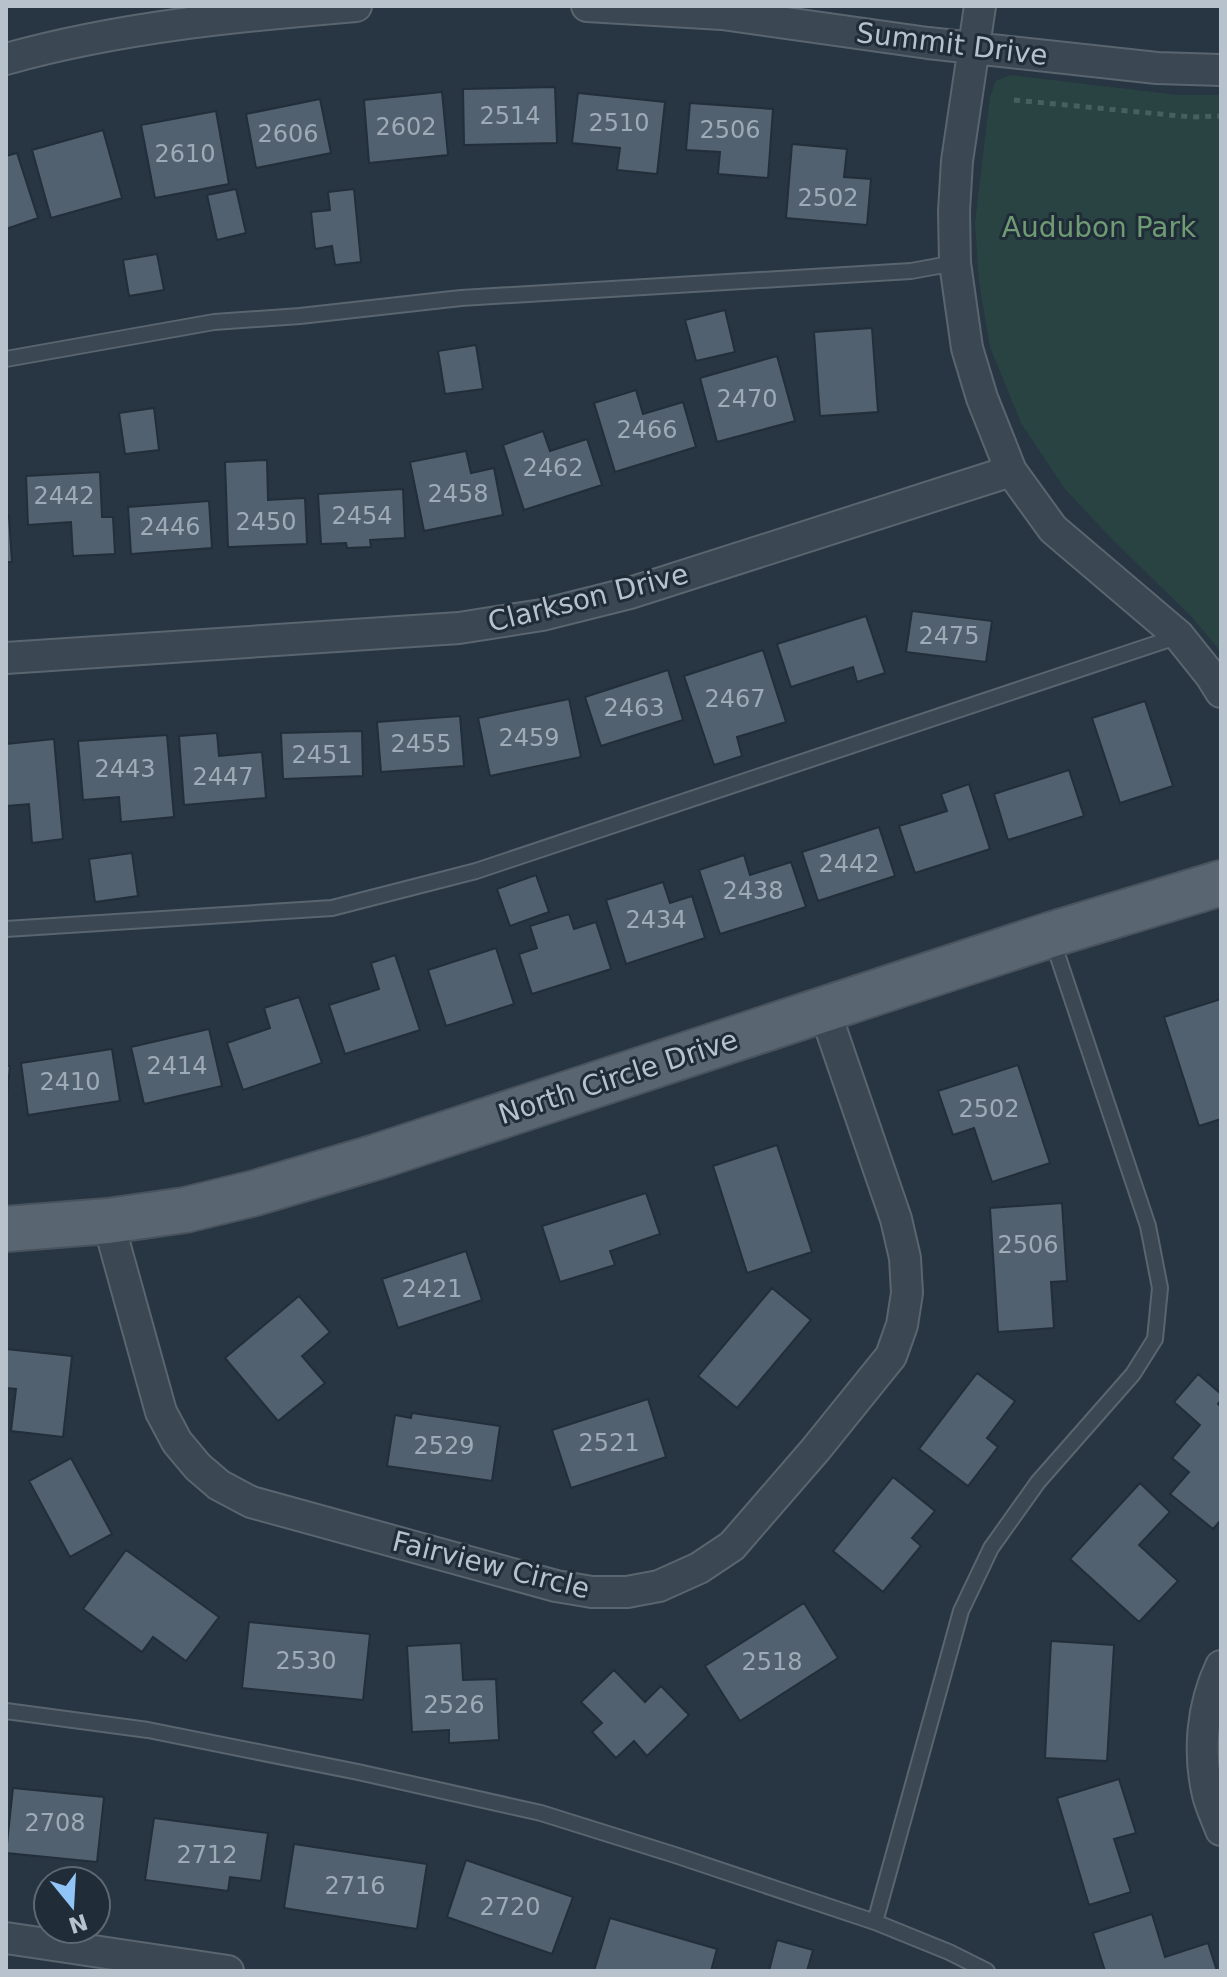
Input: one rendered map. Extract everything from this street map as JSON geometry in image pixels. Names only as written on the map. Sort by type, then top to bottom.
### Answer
[{"type":"main road","name":"North Circle Drive","points":[[6,1229],[108,1221],[185,1210],[285,1184],[376,1157],[1050,935],[1221,883]]},
{"type":"street","points":[[6,59],[139,30],[250,15],[356,6]]},
{"type":"street","name":"Summit Drive","points":[[587,6],[722,10],[928,43],[1157,68],[1221,70]]},
{"type":"street","points":[[980,6],[957,161],[954,211],[955,263],[967,348],[982,398],[1011,471],[1053,529],[1179,636],[1221,692]]},
{"type":"street","name":"Clarkson Drive","points":[[6,658],[459,628],[542,615],[630,593],[1011,471]]},
{"type":"street","name":"Fairview Circle","points":[[108,1221],[161,1412],[177,1442],[198,1467],[219,1485],[251,1502],[556,1586],[592,1592],[627,1592],[659,1586],[699,1568],[732,1546],[891,1356],[902,1325],[907,1293],[905,1258],[896,1219],[824,1009]]},
{"type":"street","points":[[1221,1666],[1203,1718],[1203,1761],[1208,1795],[1221,1830]]},
{"type":"street","points":[[6,1938],[228,1971]]},
{"type":"lane","points":[[6,359],[214,322],[461,298],[911,271],[955,263]]},
{"type":"lane","points":[[6,929],[332,908],[476,871],[1179,636]]},
{"type":"lane","points":[[875,1922],[961,1611],[991,1548],[1038,1482],[1133,1374],[1155,1339],[1160,1288],[1148,1226],[1050,935]]},
{"type":"lane","points":[[6,1711],[148,1730],[373,1775],[541,1813],[875,1922],[987,1971]]},
{"type":"path","points":[[1014,100],[1191,117],[1221,116]]},
{"type":"green space","name":"Audubon Park","points":[[1010,75],[1178,95],[1221,95],[1221,652],[1191,616],[1065,489],[1021,423],[990,347],[979,282],[975,222],[990,97],[996,81]]},
{"type":"building","points":[[555,87],[557,143],[464,145],[463,89]]},
{"type":"building","points":[[442,92],[448,155],[369,163],[364,100]]},
{"type":"building","points":[[578,93],[665,102],[657,174],[617,170],[620,148],[572,143]]},
{"type":"building","points":[[320,99],[331,153],[256,168],[246,114]]},
{"type":"building","points":[[690,103],[773,109],[768,178],[718,174],[720,152],[686,150]]},
{"type":"building","points":[[216,111],[229,184],[155,198],[141,125]]},
{"type":"building","points":[[103,130],[122,198],[51,218],[32,150]]},
{"type":"building","points":[[792,144],[847,149],[844,177],[871,179],[867,225],[786,218]]},
{"type":"building","points":[[17,153],[38,218],[6,229],[6,156]]},
{"type":"building","points":[[236,189],[246,233],[217,240],[207,195]]},
{"type":"building","points":[[354,189],[361,262],[335,265],[332,246],[315,249],[311,212],[330,210],[328,192]]},
{"type":"building","points":[[157,254],[164,290],[129,296],[123,260]]},
{"type":"building","points":[[725,310],[735,352],[696,361],[685,320]]},
{"type":"building","points":[[872,328],[878,412],[820,416],[814,332]]},
{"type":"building","points":[[476,345],[483,389],[445,394],[438,351]]},
{"type":"building","points":[[777,356],[795,421],[717,442],[700,378]]},
{"type":"building","points":[[636,390],[643,414],[683,402],[696,447],[615,472],[594,403]]},
{"type":"building","points":[[154,408],[159,450],[125,454],[119,413]]},
{"type":"building","points":[[543,431],[550,451],[587,439],[602,485],[524,510],[503,445]]},
{"type":"building","points":[[466,451],[471,473],[494,468],[503,515],[424,531],[410,462]]},
{"type":"building","points":[[267,460],[268,500],[305,498],[307,544],[228,547],[225,462]]},
{"type":"building","points":[[100,472],[102,517],[113,517],[115,554],[73,556],[71,522],[28,525],[26,476]]},
{"type":"building","points":[[403,489],[405,538],[370,540],[371,547],[347,548],[346,543],[321,544],[318,494]]},
{"type":"building","points":[[209,501],[212,548],[131,554],[128,507]]},
{"type":"building","points":[[6,516],[9,516],[12,562],[6,562]]},
{"type":"building","points":[[912,611],[992,621],[986,662],[906,652]]},
{"type":"building","points":[[866,616],[885,673],[857,682],[853,667],[791,687],[777,644]]},
{"type":"building","points":[[763,650],[786,722],[737,737],[742,756],[714,765],[684,676]]},
{"type":"building","points":[[668,670],[683,720],[601,746],[585,697]]},
{"type":"building","points":[[569,699],[581,757],[490,776],[478,718]]},
{"type":"building","points":[[1145,701],[1173,786],[1120,803],[1092,718]]},
{"type":"building","points":[[460,716],[464,766],[381,772],[377,722]]},
{"type":"building","points":[[362,731],[363,776],[283,779],[281,733]]},
{"type":"building","points":[[217,733],[219,756],[262,752],[266,798],[184,805],[179,736]]},
{"type":"building","points":[[167,735],[174,817],[121,822],[119,797],[83,800],[78,741]]},
{"type":"building","points":[[54,739],[63,839],[32,843],[29,804],[6,806],[6,744]]},
{"type":"building","points":[[1069,770],[1084,816],[1008,840],[994,794]]},
{"type":"building","points":[[969,784],[990,849],[915,873],[899,826],[947,811],[941,794]]},
{"type":"building","points":[[879,827],[895,876],[818,901],[802,852]]},
{"type":"building","points":[[132,853],[138,896],[95,902],[89,859]]},
{"type":"building","points":[[744,855],[750,875],[791,862],[806,907],[720,934],[699,870]]},
{"type":"building","points":[[536,875],[549,912],[510,926],[497,889]]},
{"type":"building","points":[[663,882],[670,903],[692,896],[705,938],[626,964],[606,900]]},
{"type":"building","points":[[569,914],[574,929],[596,922],[611,969],[532,994],[519,954],[537,948],[530,926]]},
{"type":"building","points":[[496,948],[514,1004],[446,1026],[428,970]]},
{"type":"building","points":[[395,955],[420,1030],[345,1054],[329,1005],[379,989],[371,963]]},
{"type":"building","points":[[299,997],[322,1063],[243,1090],[227,1043],[270,1028],[264,1008]]},
{"type":"building","points":[[1221,999],[1221,1119],[1199,1126],[1164,1017]]},
{"type":"building","points":[[209,1029],[222,1086],[144,1104],[131,1047]]},
{"type":"building","points":[[112,1049],[120,1101],[28,1115],[21,1063]]},
{"type":"building","points":[[1018,1065],[1050,1163],[992,1182],[974,1128],[953,1135],[938,1091]]},
{"type":"building","points":[[6,1066],[10,1066],[6,1106]]},
{"type":"building","points":[[777,1145],[812,1252],[747,1273],[713,1166]]},
{"type":"building","points":[[646,1193],[660,1234],[610,1251],[615,1265],[560,1282],[542,1226]]},
{"type":"building","points":[[1062,1203],[1067,1281],[1051,1282],[1054,1328],[998,1332],[990,1208]]},
{"type":"building","points":[[466,1251],[482,1300],[398,1328],[382,1279]]},
{"type":"building","points":[[772,1288],[811,1320],[737,1408],[698,1376]]},
{"type":"building","points":[[299,1296],[330,1332],[302,1356],[325,1383],[278,1421],[225,1358]]},
{"type":"building","points":[[6,1349],[72,1356],[63,1437],[11,1431],[16,1389],[6,1388]]},
{"type":"building","points":[[977,1373],[1015,1401],[987,1438],[998,1447],[968,1486],[919,1449]]},
{"type":"building","points":[[1198,1374],[1221,1394],[1218,1404],[1221,1407],[1221,1520],[1213,1529],[1170,1494],[1189,1472],[1172,1458],[1200,1425],[1174,1402]]},
{"type":"building","points":[[648,1399],[666,1457],[571,1488],[552,1430]]},
{"type":"building","points":[[412,1413],[500,1426],[492,1481],[387,1466],[395,1415],[411,1418]]},
{"type":"building","points":[[71,1458],[112,1534],[70,1557],[29,1481]]},
{"type":"building","points":[[893,1477],[935,1511],[912,1538],[921,1546],[883,1592],[833,1551]]},
{"type":"building","points":[[1140,1483],[1170,1512],[1139,1545],[1178,1581],[1139,1622],[1070,1559]]},
{"type":"building","points":[[126,1550],[219,1617],[186,1661],[153,1637],[142,1652],[83,1609]]},
{"type":"building","points":[[804,1603],[838,1658],[740,1721],[705,1666]]},
{"type":"building","points":[[249,1622],[370,1634],[363,1700],[242,1688]]},
{"type":"building","points":[[1051,1641],[1114,1645],[1107,1761],[1045,1758]]},
{"type":"building","points":[[461,1643],[463,1680],[496,1679],[499,1740],[449,1743],[449,1730],[412,1732],[407,1646]]},
{"type":"building","points":[[614,1670],[645,1702],[661,1686],[689,1715],[647,1756],[634,1741],[616,1758],[592,1732],[602,1723],[581,1702]]},
{"type":"building","points":[[1119,1779],[1136,1833],[1114,1839],[1131,1892],[1089,1905],[1057,1798]]},
{"type":"building","points":[[13,1788],[104,1797],[97,1862],[6,1853]]},
{"type":"building","points":[[154,1818],[268,1833],[261,1881],[230,1877],[228,1891],[145,1880]]},
{"type":"building","points":[[294,1844],[427,1864],[417,1929],[284,1908]]},
{"type":"building","points":[[466,1860],[573,1897],[552,1954],[447,1917]]},
{"type":"building","points":[[1152,1914],[1165,1957],[1208,1943],[1217,1971],[1105,1971],[1093,1933]]},
{"type":"building","points":[[610,1918],[717,1949],[711,1971],[594,1971]]},
{"type":"building","points":[[777,1940],[813,1950],[807,1971],[769,1971]]}]
